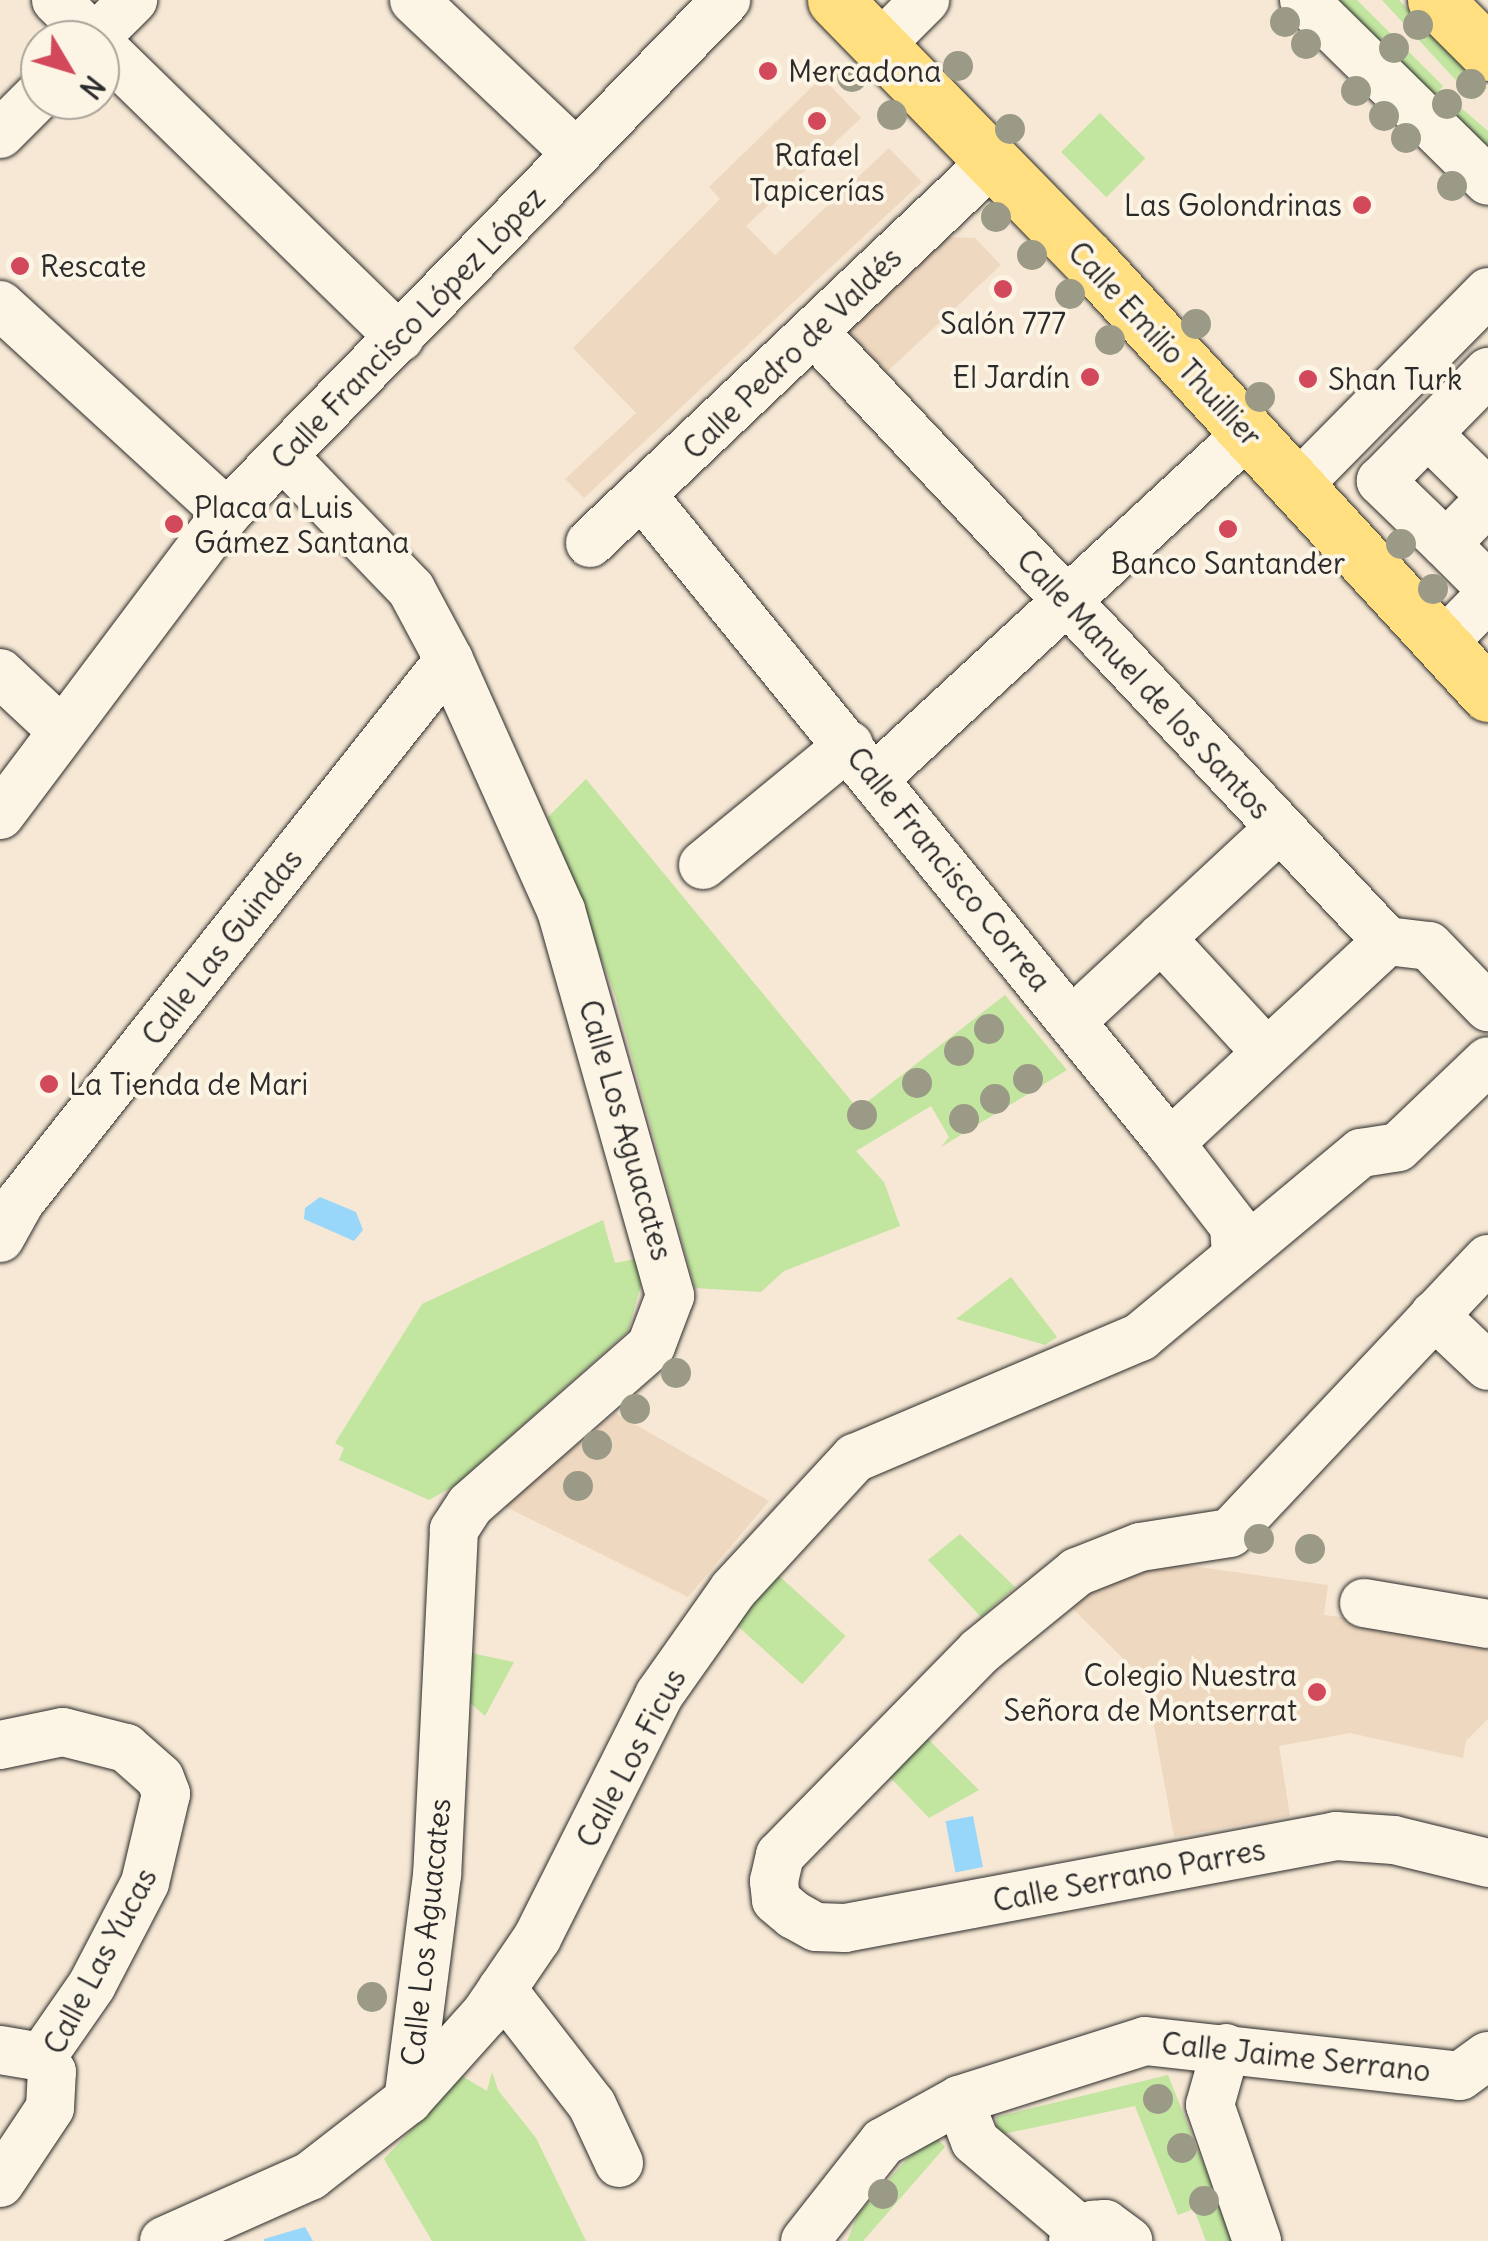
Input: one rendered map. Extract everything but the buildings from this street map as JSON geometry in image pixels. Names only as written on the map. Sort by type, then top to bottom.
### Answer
[{"type":"main road","name":"Calle Emilio Thuillier","points":[[835,0],[993,161],[1488,694]]},
{"type":"main road","points":[[1434,0],[1488,53]]},
{"type":"street","points":[[56,0],[76,20]]},
{"type":"street","points":[[115,20],[133,0]]},
{"type":"street","points":[[414,0],[577,154]]},
{"type":"street","name":"Calle Francisco López López","points":[[0,815],[59,728],[227,513],[726,0]]},
{"type":"street","points":[[880,45],[925,0]]},
{"type":"street","points":[[1304,0],[1488,181]]},
{"type":"street","points":[[120,64],[400,338]]},
{"type":"street","points":[[0,134],[20,114]]},
{"type":"street","name":"Calle Pedro de Valdés","points":[[590,544],[993,161]]},
{"type":"street","points":[[1296,487],[1488,292]]},
{"type":"street","points":[[0,305],[227,513]]},
{"type":"street","name":"Calle Manuel de los Santos","points":[[815,333],[1387,941]]},
{"type":"street","points":[[1405,376],[1463,407],[1488,497],[1446,544]]},
{"type":"street","points":[[1463,407],[1381,481],[1488,586]]},
{"type":"street","points":[[702,865],[862,762],[1066,602],[1247,434]]},
{"type":"street","name":"Calle Los Aguacates","points":[[283,456],[411,589],[449,660],[561,910],[670,1296],[651,1346],[470,1504],[454,1530],[437,1876],[408,2100]]},
{"type":"street","name":"Calle Francisco Correa","points":[[642,494],[1170,1144],[1234,1226],[1236,1253]]},
{"type":"street","points":[[1442,644],[1488,597]]},
{"type":"street","name":"Calle Las Guindas","points":[[0,1238],[20,1202],[449,660]]},
{"type":"street","points":[[0,673],[59,728]]},
{"type":"street","points":[[1072,1021],[1280,828]]},
{"type":"street","points":[[1160,938],[1267,1054]]},
{"type":"street","points":[[1170,1144],[1387,941],[1429,946],[1488,1008]]},
{"type":"street","points":[[1236,1253],[1277,1228],[1362,1154],[1398,1147],[1488,1061]]},
{"type":"street","name":"Calle Los Ficus","points":[[164,2241],[310,2176],[408,2100],[502,1990],[536,1938],[659,1695],[733,1590],[817,1494],[856,1458],[926,1423],[1140,1336],[1236,1253]]},
{"type":"street","points":[[1488,1259],[1434,1315],[1488,1366]]},
{"type":"street","name":"Calle Serrano Parres","points":[[1434,1315],[1230,1533],[1140,1547],[1077,1572],[980,1651],[780,1856],[776,1900],[816,1926],[845,1928],[1336,1836],[1394,1840],[1488,1863]]},
{"type":"street","points":[[1364,1603],[1488,1624]]},
{"type":"street","name":"Calle Las Yucas","points":[[0,1745],[63,1732],[126,1748],[160,1778],[166,1794],[146,1884],[92,1985],[21,2054],[52,2072],[50,2108],[0,2183]]},
{"type":"street","points":[[502,1990],[592,2105],[619,2163]]},
{"type":"street","name":"Calle Jaime Serrano","points":[[806,2241],[884,2142],[959,2100],[1145,2040],[1460,2076],[1488,2056]]},
{"type":"street","points":[[1226,2048],[1210,2104],[1258,2241]]},
{"type":"street","points":[[959,2100],[976,2140],[1077,2236],[1106,2224],[1128,2241]]},
{"type":"shaded area","points":[[822,77],[861,118],[746,226],[775,255],[889,148],[922,182],[584,498],[565,479],[636,413],[573,348],[720,199],[709,187]]},
{"type":"shaded area","points":[[946,237],[975,238],[1001,265],[887,372],[847,331]]},
{"type":"shaded area","points":[[615,1413],[769,1501],[688,1597],[504,1506]]},
{"type":"shaded area","name":"Colegio Nuestra Señora de Montserrat","points":[[1178,1564],[1328,1585],[1324,1615],[1488,1635],[1488,1719],[1466,1741],[1463,1758],[1350,1733],[1279,1746],[1290,1816],[1174,1837],[1146,1681],[1066,1602],[1125,1565]]},
{"type":"green space","points":[[1329,0],[1357,0],[1443,86],[1440,90],[1488,131],[1488,158]]},
{"type":"green space","points":[[1382,0],[1399,0],[1487,88],[1474,100]]},
{"type":"green space","points":[[1100,113],[1145,158],[1106,197],[1061,152]]},
{"type":"green space","points":[[586,779],[858,1109],[1005,995],[1067,1070],[941,1147],[949,1137],[931,1106],[856,1151],[884,1182],[900,1226],[784,1271],[761,1292],[695,1288],[615,995],[548,817]]},
{"type":"green space","points":[[603,1220],[615,1263],[635,1259],[641,1285],[628,1331],[454,1486],[429,1500],[339,1460],[344,1448],[335,1443],[422,1304]]},
{"type":"green space","points":[[1011,1277],[1057,1337],[1045,1345],[956,1319]]},
{"type":"green space","points":[[960,1534],[1015,1587],[981,1617],[928,1560]]},
{"type":"green space","points":[[778,1575],[846,1636],[802,1684],[735,1623]]},
{"type":"green space","points":[[471,1653],[514,1662],[485,1716],[468,1701]]},
{"type":"green space","points":[[920,1731],[979,1790],[929,1818],[883,1770]]},
{"type":"green space","points":[[492,2072],[498,2090],[536,2138],[586,2241],[432,2241],[384,2159],[462,2076],[487,2091]]},
{"type":"green space","points":[[1168,2075],[1234,2241],[1206,2241],[1194,2209],[1178,2215],[1135,2106],[998,2135],[996,2117]]},
{"type":"green space","points":[[937,2138],[945,2147],[863,2241],[847,2241],[858,2214],[908,2158]]},
{"type":"water","points":[[320,1197],[356,1212],[363,1230],[354,1241],[304,1219],[305,1208]]},
{"type":"water","points":[[973,1816],[983,1867],[955,1872],[946,1821]]},
{"type":"water","points":[[305,2227],[313,2241],[264,2241],[264,2239]]},
{"type":"place","name":"Mercadona","points":[[768,71]]},
{"type":"place","name":"Rafael Tapicerías","points":[[817,121]]},
{"type":"place","name":"Las Golondrinas","points":[[1362,205]]},
{"type":"place","name":"Rescate","points":[[20,266]]},
{"type":"place","name":"Salón 777","points":[[1003,289]]},
{"type":"place","name":"El Jardín","points":[[1090,377]]},
{"type":"place","name":"Shan Turk","points":[[1308,379]]},
{"type":"place","name":"Placa a Luis Gámez Santana","points":[[174,524]]},
{"type":"place","name":"Banco Santander","points":[[1228,529]]},
{"type":"place","name":"La Tienda de Mari","points":[[49,1084]]},
{"type":"place","name":"Colegio Nuestra Señora de Montserrat","points":[[1317,1692]]}]
